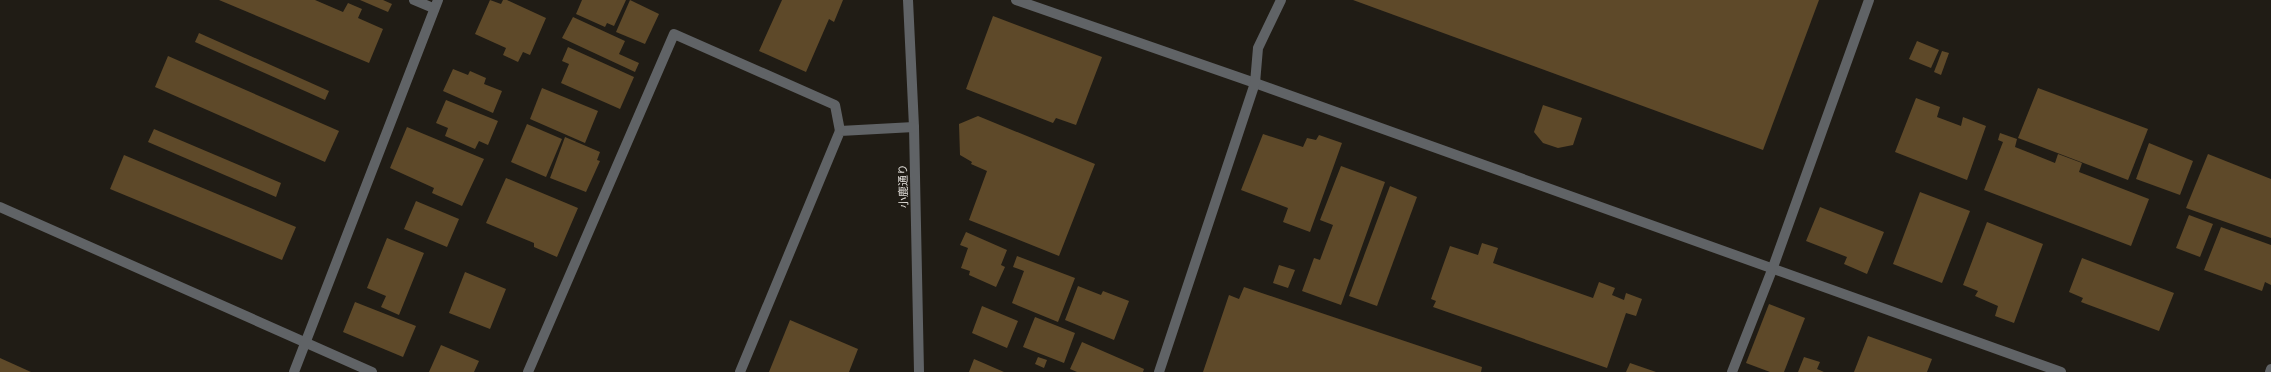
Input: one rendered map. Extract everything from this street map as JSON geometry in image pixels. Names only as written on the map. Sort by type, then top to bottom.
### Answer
[{"type":"street","points":[[294,372],[436,4],[414,0]]},
{"type":"street","name":"小鹿通り","points":[[908,0],[914,127],[919,372]]},
{"type":"street","points":[[1016,0],[1255,83],[1772,270],[2061,372]]},
{"type":"street","points":[[1159,372],[1255,83],[1258,48],[1281,0]]},
{"type":"street","points":[[1732,372],[1772,270],[1869,0]]},
{"type":"street","points":[[528,372],[674,34],[835,105],[840,131],[740,372]]},
{"type":"street","points":[[840,131],[914,127]]},
{"type":"street","points":[[0,207],[372,372]]},
{"type":"building","points":[[219,0],[315,0],[343,12],[348,3],[362,9],[358,18],[383,29],[369,63]]},
{"type":"building","points":[[360,0],[383,0],[392,4],[388,12]]},
{"type":"building","points":[[490,0],[501,4],[503,0],[507,0],[546,18],[530,55],[523,52],[518,62],[503,55],[506,48],[475,34]]},
{"type":"building","points":[[582,0],[626,0],[614,26],[607,23],[605,27],[576,14]]},
{"type":"building","points":[[630,0],[659,14],[645,44],[616,32]]},
{"type":"building","points":[[782,0],[843,0],[834,22],[829,19],[806,72],[759,51]]},
{"type":"building","points":[[1353,0],[1819,0],[1763,150]]},
{"type":"building","points":[[993,16],[1102,57],[1076,125],[1056,118],[1053,123],[966,89]]},
{"type":"building","points":[[573,17],[625,41],[619,54],[639,63],[635,72],[562,38]]},
{"type":"building","points":[[199,33],[329,91],[325,100],[195,42]]},
{"type":"building","points":[[1917,41],[1939,50],[1931,68],[1909,59]]},
{"type":"building","points":[[568,47],[634,77],[620,109],[561,83],[569,64],[562,61]]},
{"type":"building","points":[[1942,51],[1949,53],[1941,75],[1934,72]]},
{"type":"building","points":[[168,56],[339,131],[325,162],[155,87]]},
{"type":"building","points":[[453,69],[468,75],[470,71],[486,78],[484,84],[502,91],[493,113],[443,91]]},
{"type":"building","points":[[542,88],[598,111],[585,143],[530,119]]},
{"type":"building","points":[[2038,88],[2148,129],[2128,180],[2018,138]]},
{"type":"building","points":[[1916,98],[1940,107],[1937,117],[1961,126],[1963,117],[1986,126],[1967,180],[1895,152]]},
{"type":"building","points":[[446,100],[498,121],[488,145],[479,141],[475,149],[445,136],[448,128],[436,123]]},
{"type":"building","points":[[1543,105],[1582,118],[1573,145],[1558,148],[1543,143],[1534,132]]},
{"type":"building","points":[[978,116],[1095,164],[1059,256],[969,220],[987,171],[971,164],[972,162],[960,155],[959,124]]},
{"type":"building","points":[[527,124],[562,139],[546,177],[511,162]]},
{"type":"building","points":[[407,127],[484,159],[462,206],[432,193],[434,188],[390,168]]},
{"type":"building","points":[[154,129],[281,183],[276,197],[148,142]]},
{"type":"building","points":[[2000,133],[2017,139],[2015,147],[2055,163],[2058,154],[2082,163],[2079,172],[2149,199],[2131,246],[1984,190],[2003,142],[1998,140]]},
{"type":"building","points":[[1263,134],[1303,147],[1307,138],[1316,140],[1319,135],[1342,143],[1310,232],[1283,222],[1288,208],[1241,190]]},
{"type":"building","points":[[565,137],[600,152],[597,160],[600,161],[586,192],[550,178]]},
{"type":"building","points":[[2149,143],[2193,161],[2180,195],[2136,179]]},
{"type":"building","points":[[2208,154],[2271,179],[2271,238],[2186,208]]},
{"type":"building","points":[[124,155],[296,227],[282,260],[110,189]]},
{"type":"building","points":[[1341,166],[1385,182],[1341,305],[1302,291],[1314,258],[1320,260],[1333,225],[1320,220]]},
{"type":"building","points":[[506,178],[578,208],[557,257],[534,247],[534,243],[486,223]]},
{"type":"building","points":[[1390,186],[1417,197],[1377,306],[1349,296]]},
{"type":"building","points":[[1920,192],[1970,211],[1942,283],[1893,264]]},
{"type":"building","points":[[416,201],[459,219],[447,247],[404,229]]},
{"type":"building","points":[[1820,207],[1884,232],[1867,274],[1844,264],[1847,257],[1806,241]]},
{"type":"building","points":[[2189,215],[2213,224],[2200,257],[2176,248]]},
{"type":"building","points":[[1987,222],[2043,244],[2014,323],[1995,316],[1998,306],[1975,296],[1978,291],[1963,285]]},
{"type":"building","points":[[2221,227],[2271,245],[2271,285],[2265,282],[2262,291],[2204,270]]},
{"type":"building","points":[[966,232],[1007,250],[1001,265],[1005,267],[996,287],[969,275],[970,271],[961,268],[968,248],[960,245]]},
{"type":"building","points":[[387,238],[424,253],[399,315],[381,307],[386,296],[367,288]]},
{"type":"building","points":[[1482,243],[1498,248],[1493,263],[1593,298],[1599,282],[1615,288],[1612,295],[1624,300],[1626,293],[1642,299],[1636,316],[1626,313],[1607,368],[1433,307],[1436,301],[1431,299],[1450,246],[1478,255]]},
{"type":"building","points":[[1017,256],[1075,278],[1058,322],[1012,303],[1024,271],[1013,267]]},
{"type":"building","points":[[2082,258],[2174,293],[2159,331],[2081,302],[2083,298],[2069,292]]},
{"type":"building","points":[[1279,265],[1295,270],[1288,288],[1273,283]]},
{"type":"building","points":[[465,272],[506,289],[490,329],[449,313]]},
{"type":"building","points":[[1078,286],[1101,295],[1103,291],[1129,301],[1114,340],[1065,320]]},
{"type":"building","points":[[1244,287],[1482,367],[1481,372],[1203,372],[1229,295],[1239,299]]},
{"type":"building","points":[[355,302],[416,326],[403,357],[343,332]]},
{"type":"building","points":[[1769,304],[1805,318],[1784,372],[1770,372],[1746,363]]},
{"type":"building","points":[[982,306],[1018,321],[1007,348],[972,333]]},
{"type":"building","points":[[1035,317],[1075,333],[1064,363],[1023,347]]},
{"type":"building","points":[[790,320],[858,349],[849,372],[769,372]]},
{"type":"building","points":[[1868,336],[1932,359],[1927,372],[1854,372]]},
{"type":"building","points":[[1082,342],[1144,369],[1143,372],[1077,372],[1070,369]]},
{"type":"building","points":[[441,345],[479,361],[474,372],[429,372]]},
{"type":"building","points":[[1038,357],[1047,360],[1044,368],[1035,364]]},
{"type":"building","points":[[1804,357],[1820,362],[1817,369],[1824,372],[1798,372]]},
{"type":"building","points":[[0,358],[31,372],[0,372]]},
{"type":"building","points":[[974,359],[1004,372],[969,372]]},
{"type":"building","points":[[1630,363],[1656,372],[1626,372]]}]
